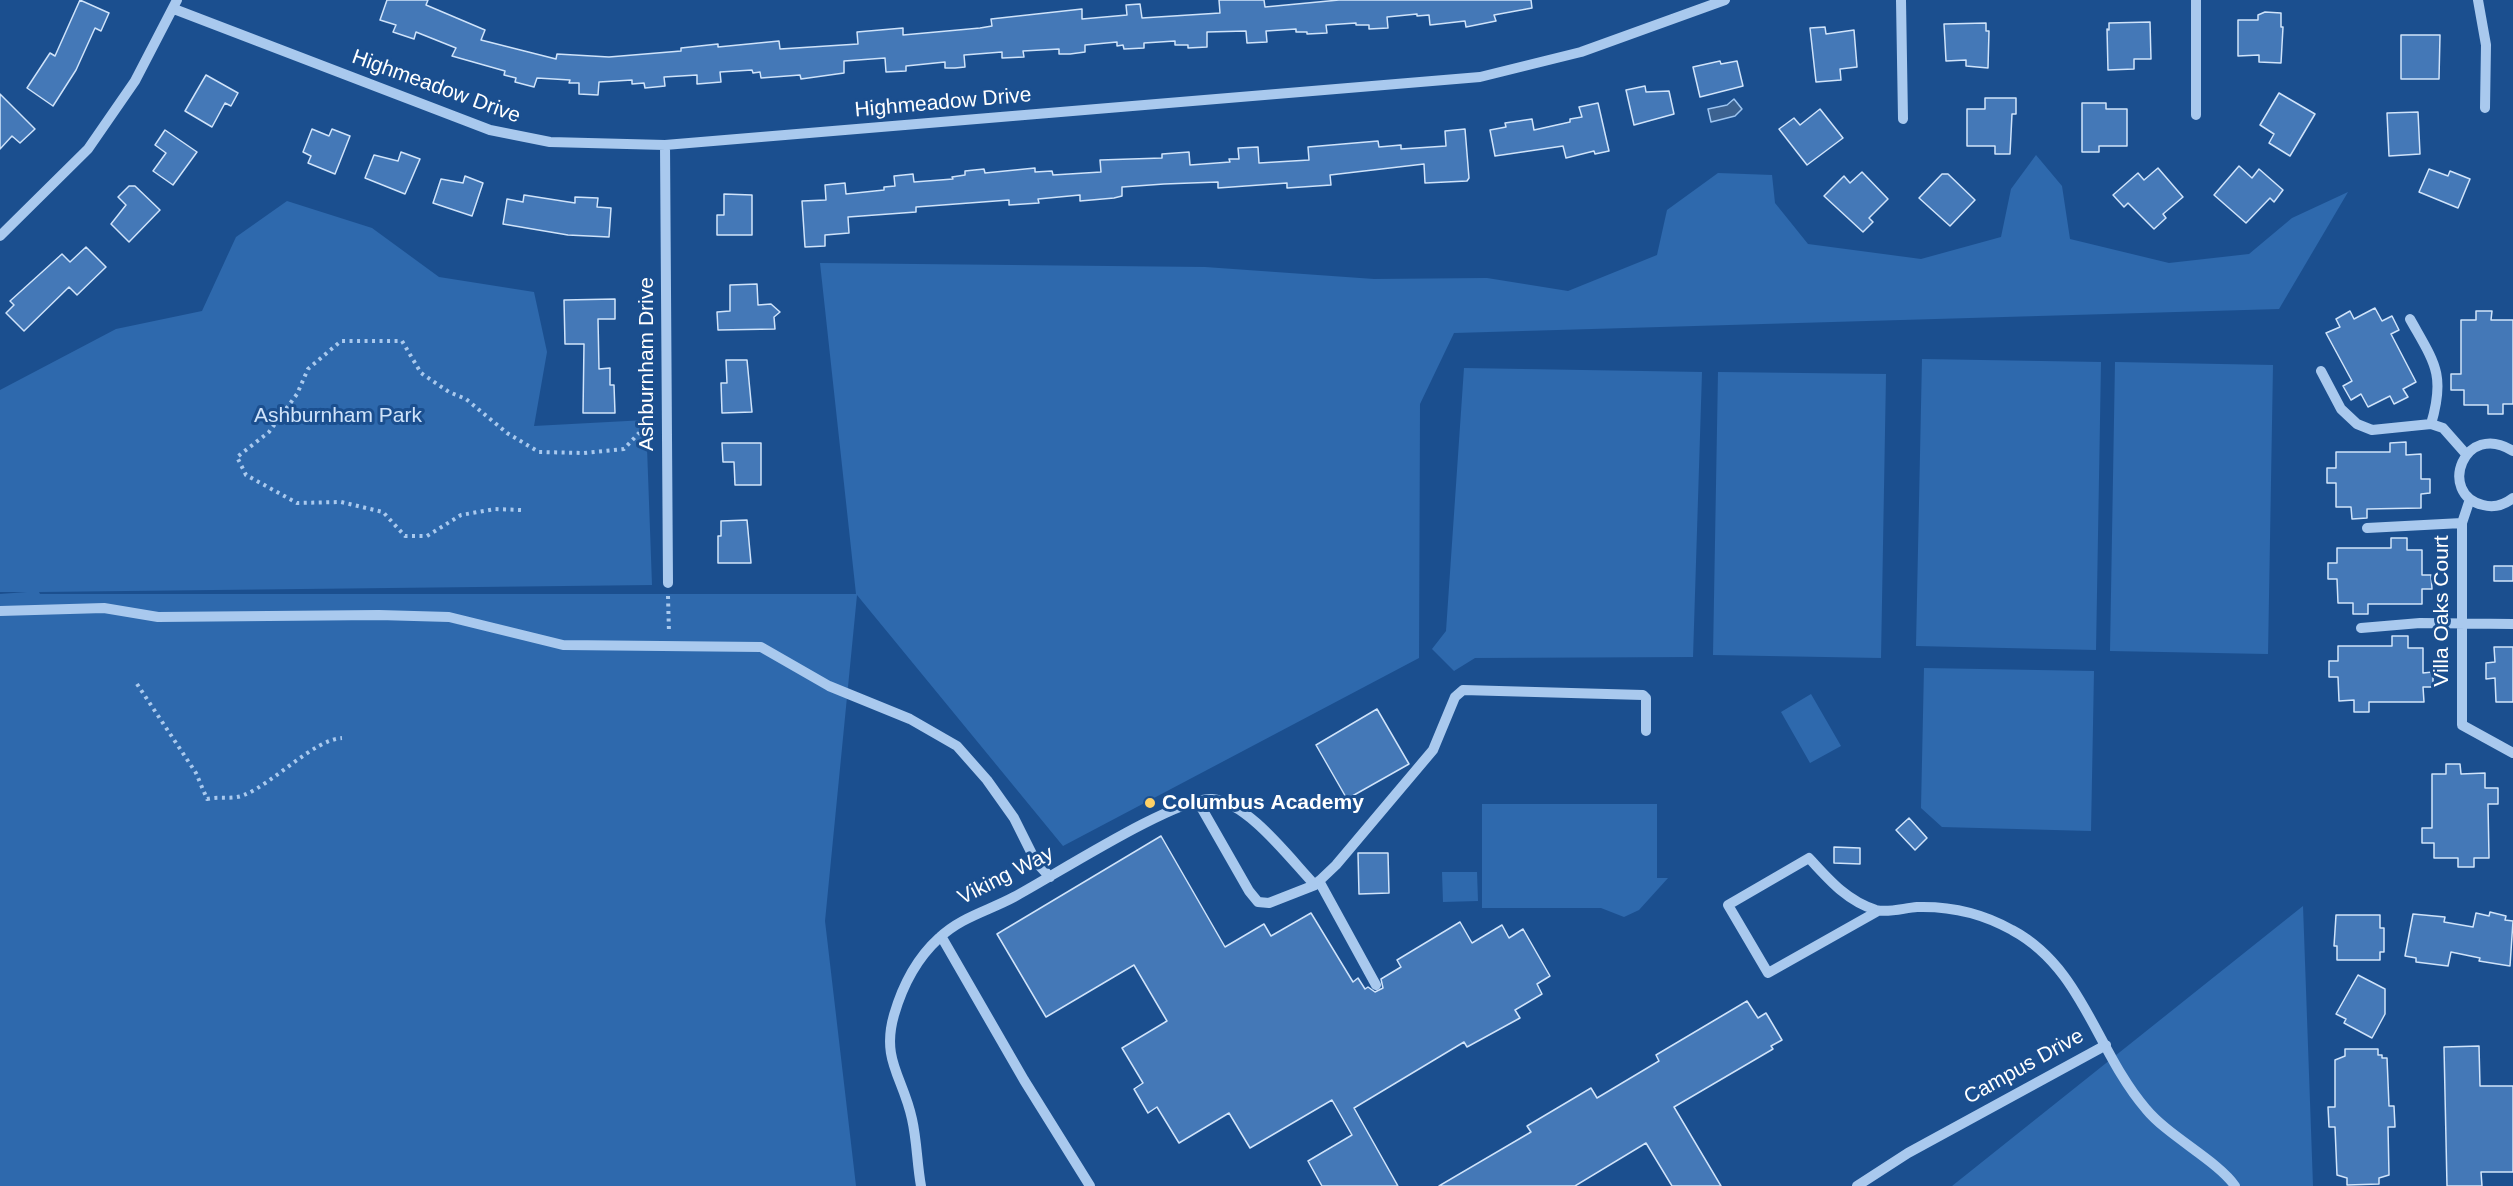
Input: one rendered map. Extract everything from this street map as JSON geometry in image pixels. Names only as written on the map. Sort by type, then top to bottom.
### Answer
[{"type":"street","name":"Highmeadow Drive","points":[[176,4],[490,130],[550,142],[665,145],[1480,77],[1581,52],[1725,0]]},
{"type":"street","points":[[1901,0],[1903,119]]},
{"type":"street","points":[[2196,0],[2196,115]]},
{"type":"street","points":[[2478,0],[2486,45],[2485,108]]},
{"type":"street","points":[[0,236],[88,149],[135,81],[176,4]]},
{"type":"street","name":"Ashburnham Drive","points":[[665,145],[668,583]]},
{"type":"street","points":[[2410,319],[2437,367],[2437,404],[2431,424]]},
{"type":"street","points":[[2321,371],[2341,409],[2356,424],[2372,430],[2431,424],[2444,428],[2466,454]]},
{"type":"street","points":[[2512,500],[2491,507],[2470,499],[2464,491],[2459,472],[2466,454],[2474,447],[2493,442],[2513,451]]},
{"type":"street","name":"Villa Oaks Court","points":[[2470,499],[2462,524],[2462,725],[2513,753]]},
{"type":"street","points":[[2367,528],[2462,524]]},
{"type":"street","points":[[0,611],[104,608],[158,617],[379,615],[449,617],[563,645],[761,647],[829,686],[910,719],[957,746],[987,780],[1014,818],[1036,862],[1050,877]]},
{"type":"street","points":[[2361,628],[2420,623],[2461,626],[2513,624]]},
{"type":"street","points":[[1376,985],[1317,883],[1238,807],[1213,799],[1197,800],[1258,902],[1269,903],[1317,883],[1336,865],[1434,750],[1455,697],[1463,690],[1643,695],[1646,698],[1646,731]]},
{"type":"street","name":"Viking Way","points":[[921,1186],[912,1118],[888,1048],[894,1016],[906,980],[920,956],[941,936],[971,915],[1012,898],[1128,833],[1197,800]]},
{"type":"street","points":[[1878,911],[1851,899],[1834,886],[1809,858],[1728,905],[1767,973],[1878,911],[1917,907],[1951,909],[1984,915],[2020,934],[2047,953],[2059,968],[2106,1044]]},
{"type":"street","points":[[941,936],[1024,1080],[1090,1186]]},
{"type":"street","name":"Campus Drive","points":[[1857,1186],[1908,1153],[2106,1044],[2146,1109],[2235,1186]]},
{"type":"path","points":[[521,510],[495,509],[461,515],[428,536],[405,536],[383,512],[341,502],[297,503],[246,474],[237,457],[269,432],[297,394],[308,369],[341,341],[402,341],[421,373],[449,392],[466,399],[507,433],[539,452],[584,453],[624,449],[639,433],[644,416],[667,415]]},
{"type":"path","points":[[668,583],[670,646]]},
{"type":"path","points":[[137,684],[196,773],[207,800],[224,796],[242,796],[324,744],[342,738]]},
{"type":"green space","name":"Ashburnham Park","points":[[2036,155],[2062,186],[2070,239],[2169,263],[2249,254],[2292,218],[2348,192],[2279,309],[1454,333],[1420,404],[1419,658],[1063,846],[857,595],[825,921],[856,1186],[0,1186],[0,594],[27,592],[0,592],[0,390],[116,329],[202,311],[236,237],[287,201],[372,228],[439,277],[534,292],[547,352],[534,426],[646,420],[652,585],[39,592],[40,594],[856,594],[820,263],[1205,267],[1374,279],[1487,278],[1568,291],[1657,255],[1667,210],[1718,173],[1772,175],[1775,203],[1808,244],[1921,259],[2001,237],[2011,189]]},
{"type":"green space","points":[[1922,359],[2101,362],[2096,650],[1916,646]]},
{"type":"green space","points":[[2115,362],[2273,365],[2268,654],[2110,651]]},
{"type":"green space","points":[[1464,368],[1702,372],[1693,657],[1475,658],[1454,671],[1432,649],[1446,631]]},
{"type":"green space","points":[[1718,372],[1886,374],[1881,658],[1713,655]]},
{"type":"green space","points":[[1924,668],[2094,671],[2091,831],[1942,827],[1921,808]]},
{"type":"green space","points":[[1811,694],[1841,746],[1810,763],[1781,712]]},
{"type":"green space","points":[[1482,804],[1657,804],[1657,878],[1668,878],[1639,910],[1624,917],[1601,908],[1482,908]]},
{"type":"green space","points":[[1442,872],[1477,872],[1478,901],[1443,902]]},
{"type":"green space","points":[[2303,906],[2313,1186],[1952,1186]]},
{"type":"shaded area","points":[[1734,99],[1742,109],[1735,116],[1711,122],[1708,109],[1727,105]]},
{"type":"building","points":[[80,0],[109,13],[101,31],[95,28],[76,70],[53,106],[27,88],[50,53],[55,56]]},
{"type":"building","points":[[387,0],[428,0],[426,5],[485,30],[481,40],[556,59],[557,54],[609,57],[681,51],[681,48],[718,44],[718,47],[779,41],[780,49],[858,44],[857,32],[903,28],[903,35],[980,28],[992,26],[991,19],[1082,9],[1082,19],[1127,15],[1126,5],[1140,4],[1142,18],[1220,13],[1219,0],[1264,0],[1265,7],[1339,0],[1531,0],[1532,8],[1494,15],[1496,21],[1466,27],[1465,21],[1430,25],[1429,15],[1417,16],[1417,14],[1387,17],[1388,28],[1369,29],[1369,25],[1356,25],[1356,23],[1326,25],[1327,33],[1307,34],[1307,32],[1296,32],[1296,29],[1266,31],[1267,42],[1247,43],[1246,31],[1207,32],[1207,47],[1188,48],[1188,45],[1175,45],[1175,41],[1144,43],[1144,48],[1124,49],[1123,45],[1117,46],[1117,42],[1085,45],[1085,52],[1070,54],[1059,54],[1059,49],[1023,51],[1024,57],[1002,58],[1002,52],[964,55],[965,67],[955,68],[945,68],[945,62],[906,66],[906,71],[886,72],[885,58],[844,61],[844,73],[801,79],[800,75],[761,78],[760,72],[753,73],[752,70],[720,72],[721,82],[697,84],[697,75],[664,77],[665,86],[645,88],[644,83],[632,84],[632,80],[599,82],[598,95],[579,94],[579,83],[569,83],[570,80],[537,78],[534,87],[515,82],[516,78],[504,75],[505,71],[452,56],[456,48],[416,32],[414,39],[393,32],[396,25],[380,20]]},
{"type":"building","points":[[2265,12],[2281,13],[2281,27],[2283,27],[2281,63],[2259,62],[2259,55],[2238,56],[2238,20],[2258,20],[2258,15]]},
{"type":"building","points":[[2150,22],[2151,59],[2134,59],[2134,69],[2108,70],[2107,29],[2109,30],[2109,23]]},
{"type":"building","points":[[1986,23],[1986,31],[1989,31],[1988,68],[1966,66],[1966,60],[1946,61],[1944,24]]},
{"type":"building","points":[[1825,27],[1826,34],[1854,30],[1857,67],[1840,69],[1841,80],[1816,82],[1810,28]]},
{"type":"building","points":[[2401,35],[2440,35],[2439,79],[2401,79]]},
{"type":"building","points":[[1720,61],[1721,64],[1737,61],[1743,86],[1700,97],[1693,67]]},
{"type":"building","points":[[206,75],[238,93],[231,106],[225,103],[212,127],[185,111]]},
{"type":"building","points":[[1645,86],[1646,92],[1669,91],[1674,114],[1634,125],[1626,90]]},
{"type":"building","points":[[2279,93],[2315,114],[2290,156],[2269,143],[2274,134],[2260,125]]},
{"type":"building","points":[[0,94],[35,129],[20,143],[12,136],[0,149]]},
{"type":"building","points":[[1985,98],[2016,98],[2016,114],[2012,114],[2010,154],[1995,154],[1995,146],[1967,146],[1967,109],[1985,109]]},
{"type":"building","points":[[1598,103],[1609,151],[1595,154],[1594,151],[1566,158],[1563,146],[1495,156],[1490,130],[1506,127],[1505,123],[1532,119],[1534,130],[1570,122],[1570,119],[1582,117],[1579,107]]},
{"type":"building","points":[[2082,103],[2106,103],[2106,109],[2127,109],[2127,146],[2099,146],[2099,152],[2082,152]]},
{"type":"building","points":[[1820,109],[1843,138],[1807,165],[1779,129],[1794,118],[1800,125]]},
{"type":"building","points":[[2418,112],[2420,154],[2389,156],[2387,113]]},
{"type":"building","points":[[312,129],[329,136],[332,129],[350,136],[335,174],[308,163],[311,156],[303,152]]},
{"type":"building","points":[[1465,129],[1469,178],[1467,181],[1425,183],[1424,164],[1330,175],[1331,185],[1287,188],[1287,183],[1218,188],[1218,182],[1164,184],[1122,187],[1122,196],[1114,198],[1080,201],[1080,195],[1038,199],[1039,203],[1009,205],[1009,200],[916,207],[916,212],[848,217],[849,233],[825,235],[825,246],[805,247],[802,201],[826,200],[825,185],[845,183],[846,194],[884,190],[884,187],[895,186],[894,176],[913,174],[914,182],[953,179],[952,177],[965,175],[965,171],[984,169],[985,173],[1035,168],[1035,172],[1052,171],[1053,175],[1101,172],[1100,160],[1162,158],[1162,154],[1189,152],[1190,165],[1230,162],[1229,159],[1239,159],[1238,148],[1258,147],[1259,163],[1309,160],[1308,147],[1378,141],[1379,147],[1401,145],[1401,149],[1446,146],[1445,131]]},
{"type":"building","points":[[165,130],[197,152],[173,185],[153,171],[166,153],[155,145]]},
{"type":"building","points":[[401,152],[420,159],[405,194],[365,178],[374,155],[398,161]]},
{"type":"building","points":[[2239,166],[2252,178],[2259,169],[2283,190],[2274,202],[2270,198],[2246,223],[2214,195]]},
{"type":"building","points":[[2158,168],[2183,197],[2163,214],[2166,218],[2154,229],[2128,203],[2124,207],[2113,195],[2138,173],[2144,180]]},
{"type":"building","points":[[2429,169],[2448,176],[2450,171],[2470,179],[2458,208],[2419,192]]},
{"type":"building","points":[[1862,172],[1888,199],[1869,218],[1873,222],[1863,232],[1824,196],[1844,176],[1850,183]]},
{"type":"building","points":[[1942,174],[1948,174],[1975,200],[1950,226],[1919,198]]},
{"type":"building","points":[[465,176],[483,183],[472,216],[433,203],[441,179],[463,183]]},
{"type":"building","points":[[129,186],[135,186],[160,210],[129,242],[111,224],[126,205],[118,197]]},
{"type":"building","points":[[724,194],[752,195],[752,235],[717,235],[717,215],[724,215]]},
{"type":"building","points":[[524,195],[575,203],[575,197],[598,198],[597,207],[611,208],[609,237],[568,235],[503,224],[507,199],[523,202]]},
{"type":"building","points":[[86,247],[106,267],[77,295],[69,287],[24,331],[6,313],[14,305],[10,301],[62,254],[70,262]]},
{"type":"building","points":[[757,284],[758,305],[771,304],[780,312],[774,317],[775,329],[718,330],[717,312],[730,311],[730,285]]},
{"type":"building","points":[[615,299],[615,319],[598,319],[599,369],[610,368],[610,385],[614,385],[615,413],[583,413],[584,344],[565,344],[564,300]]},
{"type":"building","points":[[2375,308],[2382,321],[2392,316],[2399,330],[2391,334],[2416,382],[2403,389],[2408,397],[2394,404],[2390,396],[2368,407],[2361,394],[2351,400],[2343,386],[2352,381],[2326,333],[2340,327],[2336,319],[2350,311],[2354,319]]},
{"type":"building","points":[[2476,311],[2492,311],[2491,320],[2513,320],[2513,404],[2503,404],[2503,414],[2488,414],[2488,405],[2464,405],[2464,390],[2451,390],[2451,374],[2461,374],[2461,320],[2476,320]]},
{"type":"building","points":[[726,360],[747,360],[752,412],[722,413],[721,383],[727,383]]},
{"type":"building","points":[[2406,442],[2406,455],[2421,454],[2421,479],[2430,479],[2430,493],[2421,494],[2421,508],[2367,509],[2367,518],[2352,519],[2351,507],[2336,507],[2336,483],[2327,483],[2327,468],[2336,468],[2336,452],[2390,452],[2390,443]]},
{"type":"building","points":[[722,443],[761,443],[761,485],[735,485],[734,462],[723,462]]},
{"type":"building","points":[[747,520],[751,563],[718,563],[718,536],[721,536],[721,521]]},
{"type":"building","points":[[2391,538],[2407,538],[2407,550],[2422,550],[2422,575],[2431,575],[2432,589],[2422,589],[2422,604],[2368,604],[2368,614],[2353,614],[2353,603],[2338,603],[2337,579],[2328,579],[2328,563],[2337,563],[2337,548],[2391,548]]},
{"type":"building","points":[[2494,566],[2513,566],[2513,581],[2494,581]]},
{"type":"building","points":[[2392,636],[2408,636],[2408,648],[2423,648],[2423,673],[2433,672],[2433,687],[2423,687],[2424,702],[2369,702],[2369,712],[2354,712],[2354,700],[2339,701],[2338,677],[2329,677],[2329,661],[2338,661],[2338,646],[2392,646]]},
{"type":"building","points":[[2494,647],[2513,647],[2513,702],[2496,702],[2495,678],[2486,679],[2486,663],[2495,662]]},
{"type":"building","points":[[1377,709],[1409,764],[1347,799],[1316,745]]},
{"type":"building","points":[[2446,764],[2460,764],[2461,774],[2485,773],[2485,788],[2498,788],[2498,804],[2488,804],[2489,858],[2474,858],[2474,867],[2458,867],[2458,858],[2434,858],[2434,843],[2422,843],[2422,828],[2432,828],[2432,774],[2446,774]]},
{"type":"building","points":[[1909,818],[1927,838],[1915,850],[1896,830]]},
{"type":"building","points":[[1161,836],[1225,947],[1264,924],[1271,936],[1311,913],[1353,982],[1358,978],[1365,989],[1368,987],[1375,992],[1383,988],[1381,979],[1401,967],[1397,960],[1460,922],[1472,943],[1502,925],[1509,938],[1523,929],[1550,976],[1537,984],[1542,994],[1515,1010],[1520,1018],[1467,1047],[1464,1042],[1354,1108],[1398,1186],[1322,1186],[1308,1161],[1352,1135],[1332,1100],[1250,1148],[1229,1113],[1179,1143],[1157,1107],[1148,1113],[1134,1089],[1143,1083],[1122,1048],[1167,1021],[1134,965],[1046,1017],[997,934]]},
{"type":"building","points":[[1834,847],[1860,848],[1860,864],[1834,863]]},
{"type":"building","points":[[1358,853],[1388,853],[1389,893],[1359,894]]},
{"type":"building","points":[[2490,912],[2506,916],[2505,920],[2513,921],[2510,966],[2479,961],[2480,958],[2451,952],[2448,966],[2416,962],[2416,958],[2405,956],[2413,914],[2445,917],[2444,922],[2473,927],[2476,913],[2489,916]]},
{"type":"building","points":[[2336,915],[2380,915],[2380,928],[2384,928],[2384,952],[2380,952],[2380,960],[2337,960],[2337,946],[2334,946]]},
{"type":"building","points":[[2358,975],[2385,989],[2385,1014],[2372,1038],[2344,1023],[2346,1019],[2336,1014]]},
{"type":"building","points":[[1747,1001],[1758,1018],[1766,1013],[1782,1040],[1771,1046],[1773,1049],[1674,1107],[1721,1186],[1672,1186],[1646,1143],[1575,1186],[1439,1186],[1531,1132],[1527,1126],[1591,1088],[1597,1098],[1659,1061],[1656,1055]]},
{"type":"building","points":[[2479,1046],[2480,1086],[2513,1086],[2513,1172],[2481,1172],[2482,1186],[2447,1186],[2444,1047]]},
{"type":"building","points":[[2345,1049],[2378,1049],[2378,1055],[2387,1058],[2389,1106],[2394,1106],[2395,1127],[2388,1127],[2389,1175],[2379,1178],[2379,1184],[2347,1185],[2347,1178],[2337,1175],[2335,1127],[2329,1127],[2328,1107],[2335,1107],[2335,1060],[2345,1056]]},
{"type":"place","name":"Columbus Academy","points":[[1150,803]]}]
